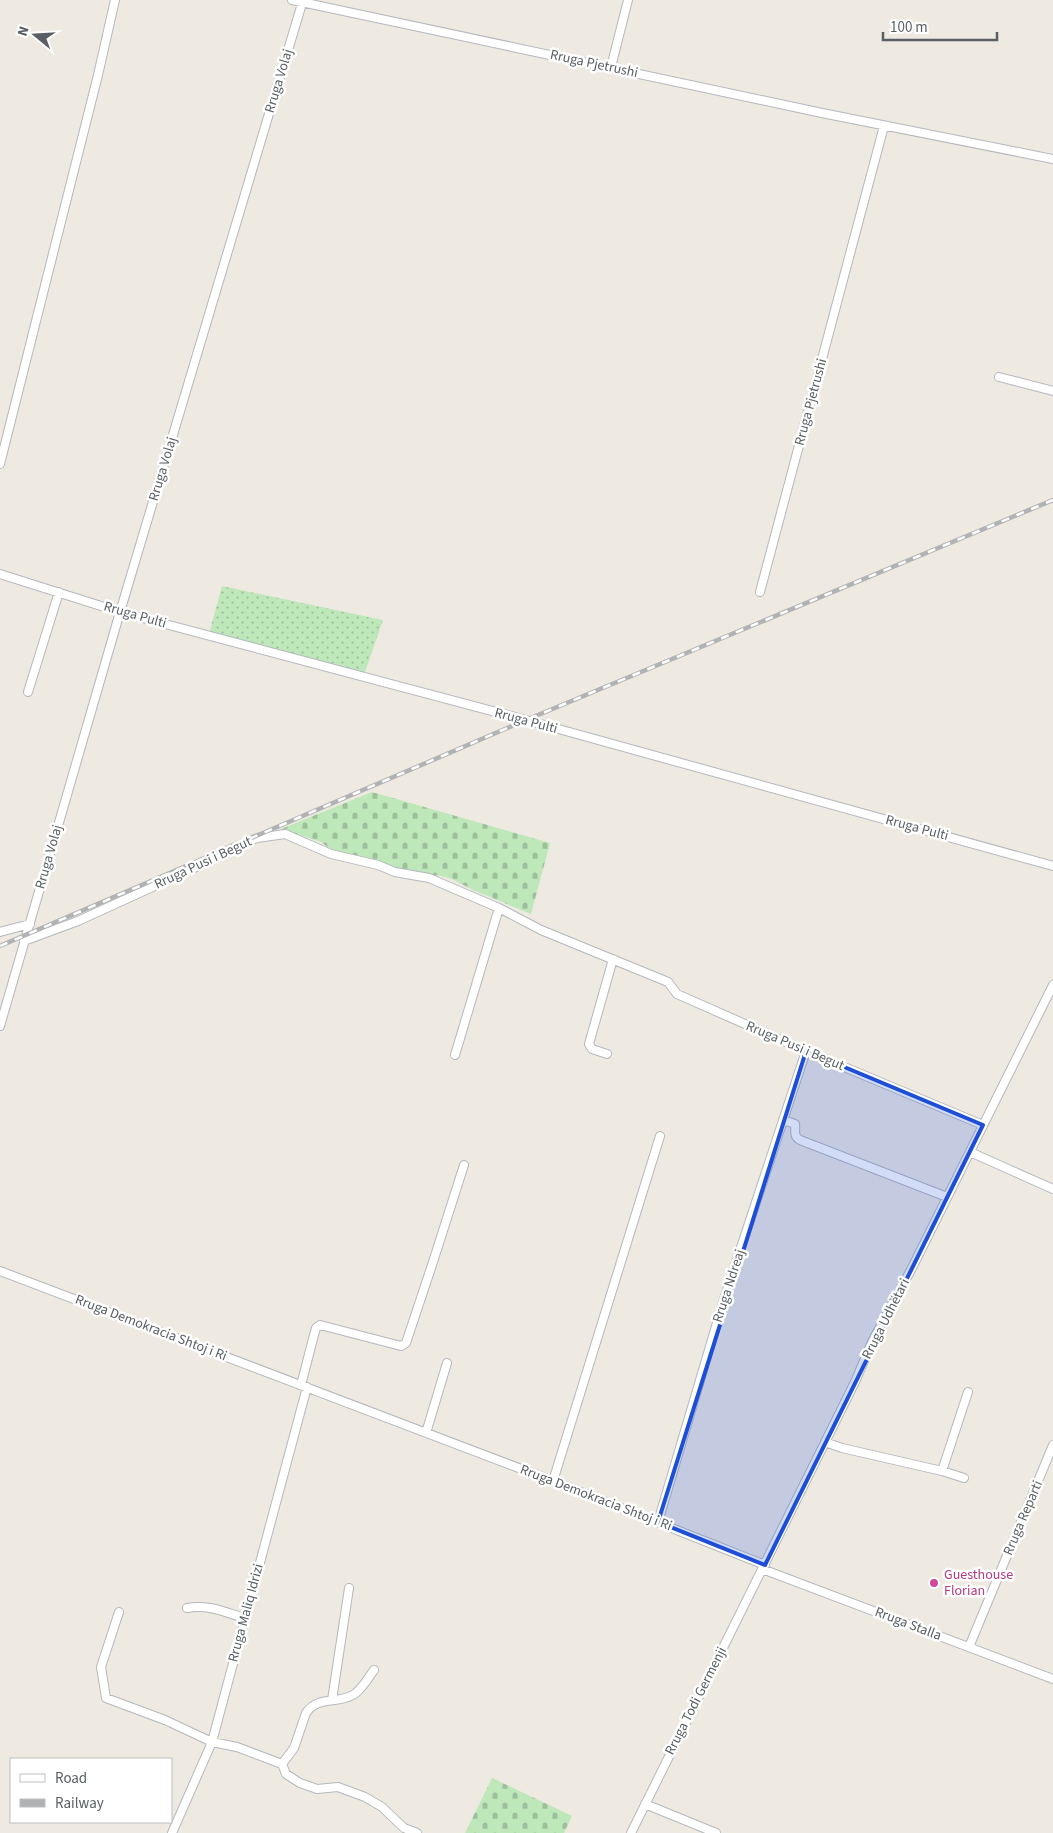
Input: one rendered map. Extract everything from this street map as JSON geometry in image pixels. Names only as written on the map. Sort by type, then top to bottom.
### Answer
[{"type":"street","points":[[0,464],[86,124],[114,0]]},
{"type":"street","name":"Rruga Pjetrushi","points":[[292,0],[884,126],[1053,159]]},
{"type":"street","points":[[611,67],[628,0]]},
{"type":"street","name":"Rruga Volaj","points":[[0,1026],[120,612],[303,1]]},
{"type":"street","name":"Rruga Pjetrushi","points":[[760,592],[884,126]]},
{"type":"street","points":[[999,377],[1053,391]]},
{"type":"street","name":"Rruga Pulti","points":[[0,574],[120,612],[526,720],[1053,866]]},
{"type":"street","points":[[28,692],[59,592]]},
{"type":"street","name":"Rruga Pusi i Begut","points":[[25,938],[78,921],[207,862],[216,855],[257,838],[285,834],[331,854],[378,865],[395,872],[426,876],[542,930],[668,982],[677,994],[806,1052],[983,1125]]},
{"type":"street","points":[[455,1055],[498,908]]},
{"type":"street","points":[[0,932],[30,924]]},
{"type":"street","points":[[607,1054],[592,1049],[589,1044],[613,959]]},
{"type":"street","name":"Rruga Udhëtari","points":[[763,1567],[855,1382],[872,1342],[911,1270],[1053,984]]},
{"type":"street","name":"Rruga Ndreaj","points":[[658,1522],[726,1296],[806,1052]]},
{"type":"street","points":[[783,1120],[795,1124],[794,1134],[800,1140],[947,1197]]},
{"type":"street","points":[[553,1481],[660,1136]]},
{"type":"street","points":[[970,1152],[1053,1189]]},
{"type":"street","points":[[304,1386],[314,1335],[316,1328],[320,1325],[401,1346],[406,1343],[434,1262],[464,1165]]},
{"type":"street","name":"Rruga Demokracia Shtoj i Ri","points":[[0,1271],[553,1481],[658,1522],[763,1567]]},
{"type":"street","points":[[426,1433],[447,1363]]},
{"type":"street","name":"Rruga Maliq Idrizi","points":[[172,1833],[212,1742],[304,1386]]},
{"type":"street","points":[[942,1471],[968,1392]]},
{"type":"street","points":[[825,1442],[842,1448],[942,1471],[964,1478]]},
{"type":"street","name":"Rruga Reparti","points":[[969,1647],[1053,1445]]},
{"type":"street","name":"Rruga Stalla","points":[[763,1567],[1053,1679]]},
{"type":"street","name":"Rruga Todi Germenji","points":[[631,1833],[763,1567]]},
{"type":"street","points":[[332,1700],[349,1588]]},
{"type":"street","points":[[187,1608],[196,1606],[212,1607],[244,1618]]},
{"type":"street","points":[[119,1612],[101,1667],[106,1698],[164,1720],[212,1742],[237,1747],[282,1764],[286,1774],[300,1783],[317,1789],[338,1787],[364,1797],[382,1808],[404,1828],[417,1833]]},
{"type":"street","points":[[282,1764],[294,1748],[309,1708],[322,1701],[341,1700],[354,1694],[374,1670]]},
{"type":"street","points":[[645,1804],[712,1832]]},
{"type":"highlighted area","points":[[806,1051],[983,1125],[765,1565],[658,1522]]},
{"type":"green space","points":[[222,586],[383,620],[364,675],[209,634]]},
{"type":"green space","points":[[372,792],[550,843],[531,914],[473,890],[452,879],[409,872],[337,851],[321,842],[281,829]]},
{"type":"green space","points":[[492,1778],[572,1816],[564,1833],[465,1833]]},
{"type":"railway","points":[[0,946],[526,720],[1053,500]]},
{"type":"place","name":"Guesthouse Florian","points":[[934,1583]]}]
